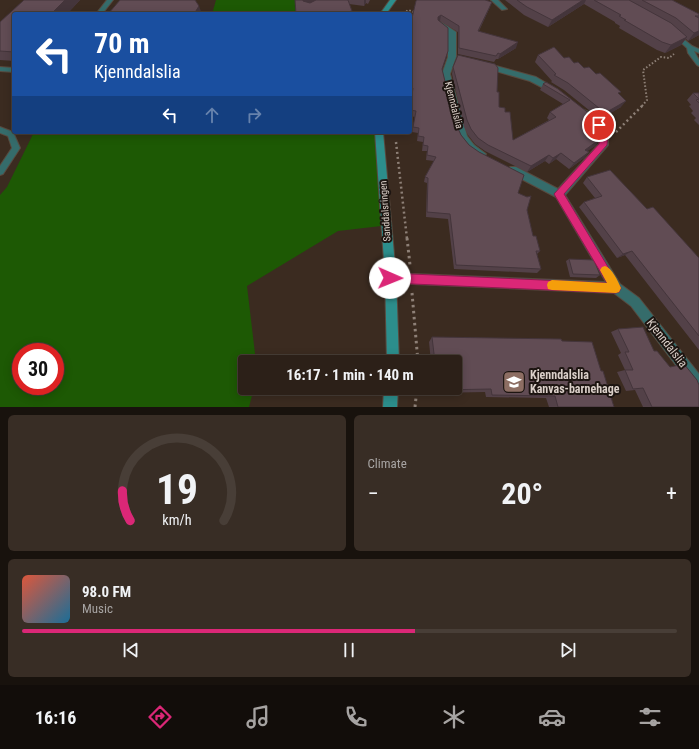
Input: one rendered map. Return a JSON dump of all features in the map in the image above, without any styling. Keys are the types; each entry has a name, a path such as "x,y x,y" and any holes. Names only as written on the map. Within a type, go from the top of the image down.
{"main road":[{"path":"384,12 393,0"},
{"name":"Sanddalsringen","path":"379,134 390,278 393,355"},
{"path":"390,407 391,395"}],"street":[{"path":"494,0 504,9"},
{"name":"Kjenndalslia","path":"441,24 452,32 455,58 446,74 459,127 463,137 471,147 488,158"},
{"path":"475,62 533,79 551,88 563,97"},
{"path":"502,165 559,194 603,145 604,135 599,125 575,106"},
{"name":"Kjenndalslia","path":"559,194 616,288 636,302 699,384"},
{"path":"390,278 616,288"}],"lane":[{"path":"101,12 110,0"},
{"path":"671,31 690,47 699,51"},
{"path":"690,47 691,53 699,64"},
{"path":"0,69 12,70"},
{"path":"0,130 11,134 16,148 0,172"}],"path":[{"path":"405,12 411,11 441,24"},
{"path":"603,145 647,100 643,70 661,57 669,58 674,54"},
{"path":"395,140 412,279 417,355"},
{"path":"415,407 416,395"}],"green space":[{"path":"216,0 302,0 306,12 213,12"},
{"path":"33,134 377,134 390,225 338,231 247,286 255,355 238,355 238,395 252,395 249,407 0,407 0,195 7,187"}],"building":[{"path":"24,0 65,0 53,12 12,12 12,52 0,51 0,22"},
{"path":"120,0 195,0 199,6 195,12 110,12"},
{"path":"295,0 303,0 310,3 316,0 348,0 352,11 347,12 296,12"},
{"path":"485,0 492,2 478,31 518,42 500,54 498,53 496,56 459,48 459,26 441,15 438,17 438,20 448,28 448,51 442,69 455,122 461,135 469,145 479,152 524,175 518,193 527,197 531,196 527,210 533,236 536,236 540,251 536,251 541,269 456,265 450,214 427,212 428,178 425,177 436,157 427,155 428,146 423,145 424,137 418,136 419,128 413,127 416,111 412,110 412,18 416,1"},
{"path":"517,0 583,0 552,20"},
{"path":"594,0 629,0 671,23 687,37 671,45 662,42 624,20 626,20 619,16 621,15"},
{"path":"642,0 672,0 699,14 699,16 695,16 699,18 699,31 694,33 676,18"},
{"path":"554,47 564,58 569,57 574,63 578,62 584,68 589,67 596,74 600,73 621,92 618,93 626,101 605,113 568,83 554,75 556,74 538,55"},
{"path":"458,55 495,64 498,68 497,92 499,92 499,107 505,108 505,112 510,112 513,140 556,117 550,112 570,100 543,84 546,82 558,89 595,118 582,126 600,139 585,150 589,152 574,163 561,153 553,158 549,155 531,166 488,145 478,138 471,129 467,120 453,67"},
{"path":"693,93 699,93 699,99"},
{"path":"610,170 647,209 653,207 699,258 699,336 632,251 623,254 584,202 602,196 587,177"},
{"path":"569,259 594,260 600,275 573,274"},
{"path":"643,327 654,351 657,351 670,367 684,364 697,380 699,385 699,407 652,407 643,388 633,389 625,370 633,370 625,352 629,352 618,329"},
{"path":"432,337 561,339 562,341 592,342 614,407 558,407 555,396 492,395 491,389 462,390 462,355 434,355"}],"slow traffic":[{"path":"552,285 616,288 605,270"}],"place":[{"name":"Kjenndalslia Kanvas-barnehage","path":"514,382"}],"route":[{"path":"390,278 616,288 559,194 603,145 604,135 599,125"}]}
